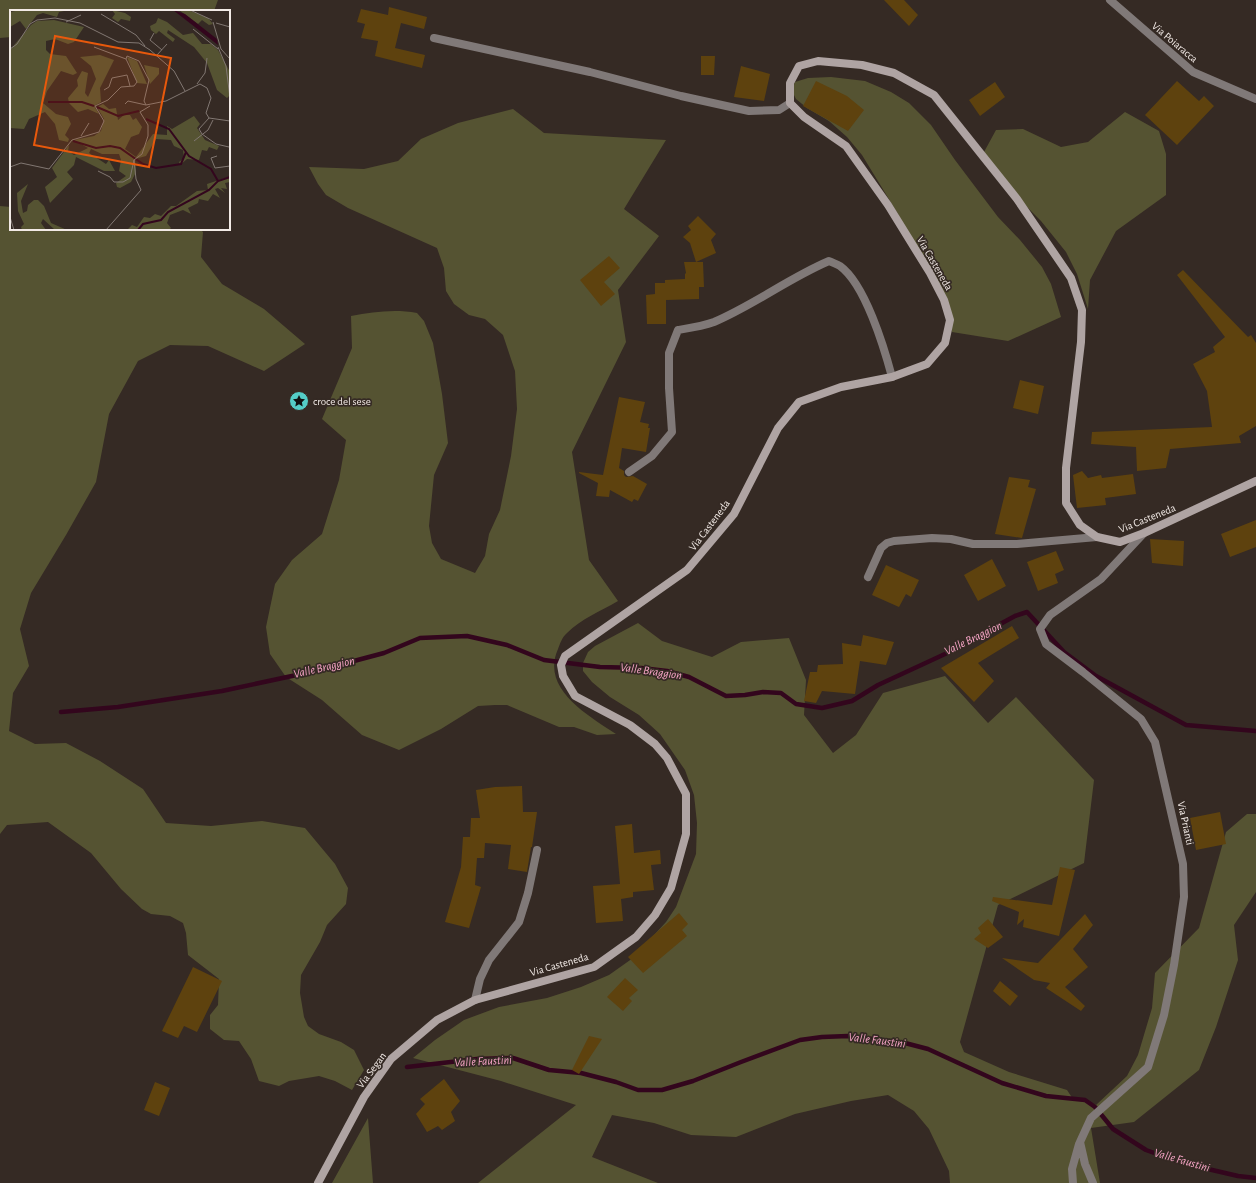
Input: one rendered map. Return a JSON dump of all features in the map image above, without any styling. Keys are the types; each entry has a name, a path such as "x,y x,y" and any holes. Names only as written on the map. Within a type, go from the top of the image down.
{"street":[{"name":"Via Poiaracca","path":"1110,0 1193,72 1256,99"},
{"path":"434,38 590,72 681,96 749,111 779,110 790,103"},
{"name":"Via Casteneda","path":"475,1000 594,967 636,937 655,915 672,888 686,834 686,794 667,758 655,744 630,725 575,696 563,676 561,665 565,656 687,570 734,514 778,428 799,402 840,387 892,377 927,364 945,343 950,320 944,300 930,273 892,212 846,146 804,118 790,103 790,83 798,66 818,61 862,65 894,73 934,95 1017,199 1071,278 1082,310 1081,342 1066,468 1066,503 1080,525 1097,536 1120,542 1144,533 1256,481"},
{"path":"629,472 652,456 672,432 669,388 669,352 678,330 713,322 749,304 807,271 829,261 839,265 853,278 868,307 884,348 892,377"},
{"name":"Via Prianti","path":"1080,1142 1091,1118 1148,1067 1164,1015 1174,965 1184,898 1183,864 1155,742 1141,720 1084,672 1046,644 1040,629 1050,615 1101,579 1144,533"},
{"path":"868,577 881,548 887,543 894,541 932,538 951,539 973,544 1017,544 1097,536"},
{"path":"475,1000 480,979 489,960 519,922 528,894 537,850"},
{"name":"Via Segan","path":"318,1183 364,1097 391,1059 437,1020 475,1000"},
{"path":"1073,1183 1072,1169 1080,1142"},
{"path":"1080,1142 1085,1164 1093,1183"}],"shaded area":[{"path":"0,0 218,0 214,10 10,10 10,37 0,38"},
{"path":"831,77 865,81 891,92 909,103 931,125 955,160 998,217 1020,240 1042,267 1051,284 1061,317 1008,341 952,332 950,310 898,214 862,155 847,137 829,121 807,108 796,99 793,93 795,82 808,78"},
{"path":"513,109 544,133 666,140 624,209 659,236 618,290 626,342 572,452 589,560 618,601 585,619 565,635 558,649 554,663 556,677 561,689 570,700 593,719 616,734 597,735 574,727 559,727 507,705 478,706 441,729 399,750 362,735 322,700 286,677 270,654 266,627 275,584 292,560 322,534 339,480 346,440 322,419 352,348 351,316 375,312 400,311 417,313 424,321 433,343 442,394 448,443 434,475 429,526 432,543 441,559 475,573 485,556 489,534 500,510 511,456 517,409 515,371 503,335 485,319 469,315 454,304 446,291 444,268 437,248 348,208 326,195 309,167 364,169 398,161 421,139 458,123"},
{"path":"1125,112 1159,131 1166,154 1166,195 1116,231 1090,280 1088,309 1077,274 1066,252 1041,221 1018,198 984,152 996,130 1023,129 1061,147 1088,142"},
{"path":"0,206 10,207 10,230 201,230 203,232 201,257 222,284 264,309 305,344 264,371 208,346 170,345 138,361 109,414 96,482 31,593 20,629 29,666 13,693 9,731 35,744 66,743 100,761 143,789 166,823 211,826 262,821 305,828 335,864 348,888 346,904 327,925 320,942 301,975 300,993 304,1017 308,1026 319,1034 341,1042 354,1050 364,1070 352,1090 335,1081 319,1076 289,1081 279,1086 259,1081 251,1059 239,1041 224,1040 210,1029 210,1015 218,1005 219,979 188,955 186,933 183,923 170,916 151,914 142,909 121,889 91,853 48,822 7,825 0,834"},
{"path":"638,623 662,641 712,657 741,642 789,638 806,680 804,715 833,753 856,735 883,693 945,676 988,723 1016,697 1094,780 1084,863 998,905 960,1042 964,1052 1009,1072 1067,1090 1073,1099 1085,1100 1096,1105 1127,1076 1138,1055 1152,1008 1155,973 1199,928 1226,832 1247,814 1256,814 1256,892 1234,925 1238,960 1216,1027 1199,1070 1134,1122 1091,1128 1100,1183 950,1183 949,1171 929,1129 914,1111 888,1095 851,1101 795,1114 736,1137 691,1135 654,1123 612,1115 592,1157 658,1183 478,1183 576,1105 501,1081 413,1058 435,1040 464,1020 499,1007 547,998 581,987 609,975 633,958 666,922 676,907 696,854 697,823 694,795 685,770 660,734 639,715 610,697 592,682 583,671 583,663 588,652 595,646"},
{"path":"368,1118 373,1183 332,1183"}],"building":[{"path":"884,0 904,0 918,15 909,26"},
{"path":"389,7 427,17 424,29 401,23 395,48 425,55 422,68 375,56 378,41 361,38 365,24 357,22 361,9 388,15"},
{"path":"701,56 715,56 714,75 701,75"},
{"path":"741,66 770,74 764,101 734,97"},
{"path":"816,81 847,96 864,110 848,131 803,106"},
{"path":"1177,81 1199,101 1204,96 1214,106 1177,145 1145,115"},
{"path":"995,82 1005,97 980,116 969,100"},
{"path":"698,216 716,234 711,240 716,253 696,262 690,243 683,237 691,230 688,226"},
{"path":"609,256 620,268 604,282 615,294 601,306 580,280"},
{"path":"684,262 703,262 704,287 699,287 699,299 666,300 666,324 647,324 646,295 655,294 655,283 665,283 665,280 685,279 686,273"},
{"path":"1183,270 1248,337 1251,335 1256,343 1256,426 1239,436 1241,443 1170,449 1166,468 1137,471 1136,447 1091,444 1092,432 1212,427 1207,391 1193,364 1215,352 1213,347 1225,337 1177,275"},
{"path":"1020,380 1044,386 1038,414 1013,408"},
{"path":"619,397 645,402 640,422 649,424 648,428 650,428 646,452 622,448 619,468 624,471 624,475 626,477 633,476 647,484 638,501 634,499 632,502 610,490 609,497 596,496 598,483 579,473 603,475"},
{"path":"1082,471 1088,478 1101,475 1102,478 1133,474 1136,494 1105,498 1106,505 1077,508 1073,475"},
{"path":"1009,477 1030,480 1028,487 1036,489 1022,538 995,534"},
{"path":"1256,520 1256,547 1230,557 1221,534"},
{"path":"1150,539 1184,541 1183,566 1152,563"},
{"path":"1056,551 1064,570 1055,574 1058,583 1038,591 1027,562"},
{"path":"992,559 1006,586 978,601 964,575"},
{"path":"886,565 919,580 911,597 906,594 899,607 872,595"},
{"path":"1012,626 1019,638 978,663 994,681 974,702 941,668"},
{"path":"863,635 894,642 886,665 860,661 855,694 822,691 816,703 804,701 810,672 817,672 818,665 843,664 842,643 861,646"},
{"path":"522,786 523,812 537,812 527,872 508,869 511,845 485,843 484,858 477,858 475,885 481,887 469,928 445,922 461,867 463,837 470,837 471,818 480,818 476,790 495,787"},
{"path":"1220,812 1226,844 1196,850 1190,818"},
{"path":"632,824 634,853 660,850 661,864 651,865 654,890 633,892 633,897 621,899 623,921 596,923 593,886 620,884 615,826"},
{"path":"1060,867 1075,870 1059,936 1023,927 1024,919 1017,925 1019,912 992,901 993,897 1052,905"},
{"path":"679,913 688,924 682,930 687,936 643,973 628,957"},
{"path":"1085,914 1093,925 1073,949 1088,967 1065,987 1085,1006 1081,1011 1046,988 1050,983 1034,980 1002,958 1038,963"},
{"path":"988,919 1003,937 988,948 974,939 981,933 978,928"},
{"path":"193,967 222,981 197,1032 184,1026 178,1038 162,1031"},
{"path":"625,978 638,990 629,998 632,1001 623,1011 607,997"},
{"path":"1000,981 1018,996 1010,1006 993,991"},
{"path":"589,1036 602,1039 579,1074 572,1070"},
{"path":"444,1079 460,1101 451,1112 455,1121 442,1130 438,1126 427,1132 416,1114 425,1104 420,1099"},
{"path":"155,1082 170,1088 159,1116 144,1110"}],"waterway":[{"name":"Valle Braggion","path":"61,712 118,707 222,691 320,670 384,653 420,638 467,636 507,645 544,660 600,667 641,668 667,671 689,677 726,696 763,692 781,693 796,704 822,708 852,701 878,685 945,654 1015,616 1027,612 1064,652 1096,676 1186,725 1256,731"},
{"name":"Valle Faustini","path":"407,1067 477,1059 513,1058 549,1070 581,1073 616,1082 638,1090 662,1090 693,1081 800,1040 848,1036 905,1043 928,1049 1002,1083 1046,1096 1085,1100 1095,1107 1113,1129 1146,1150 1182,1163 1238,1176 1256,1178"}],"place":[{"name":"croce del sese","path":"299,401"}]}
